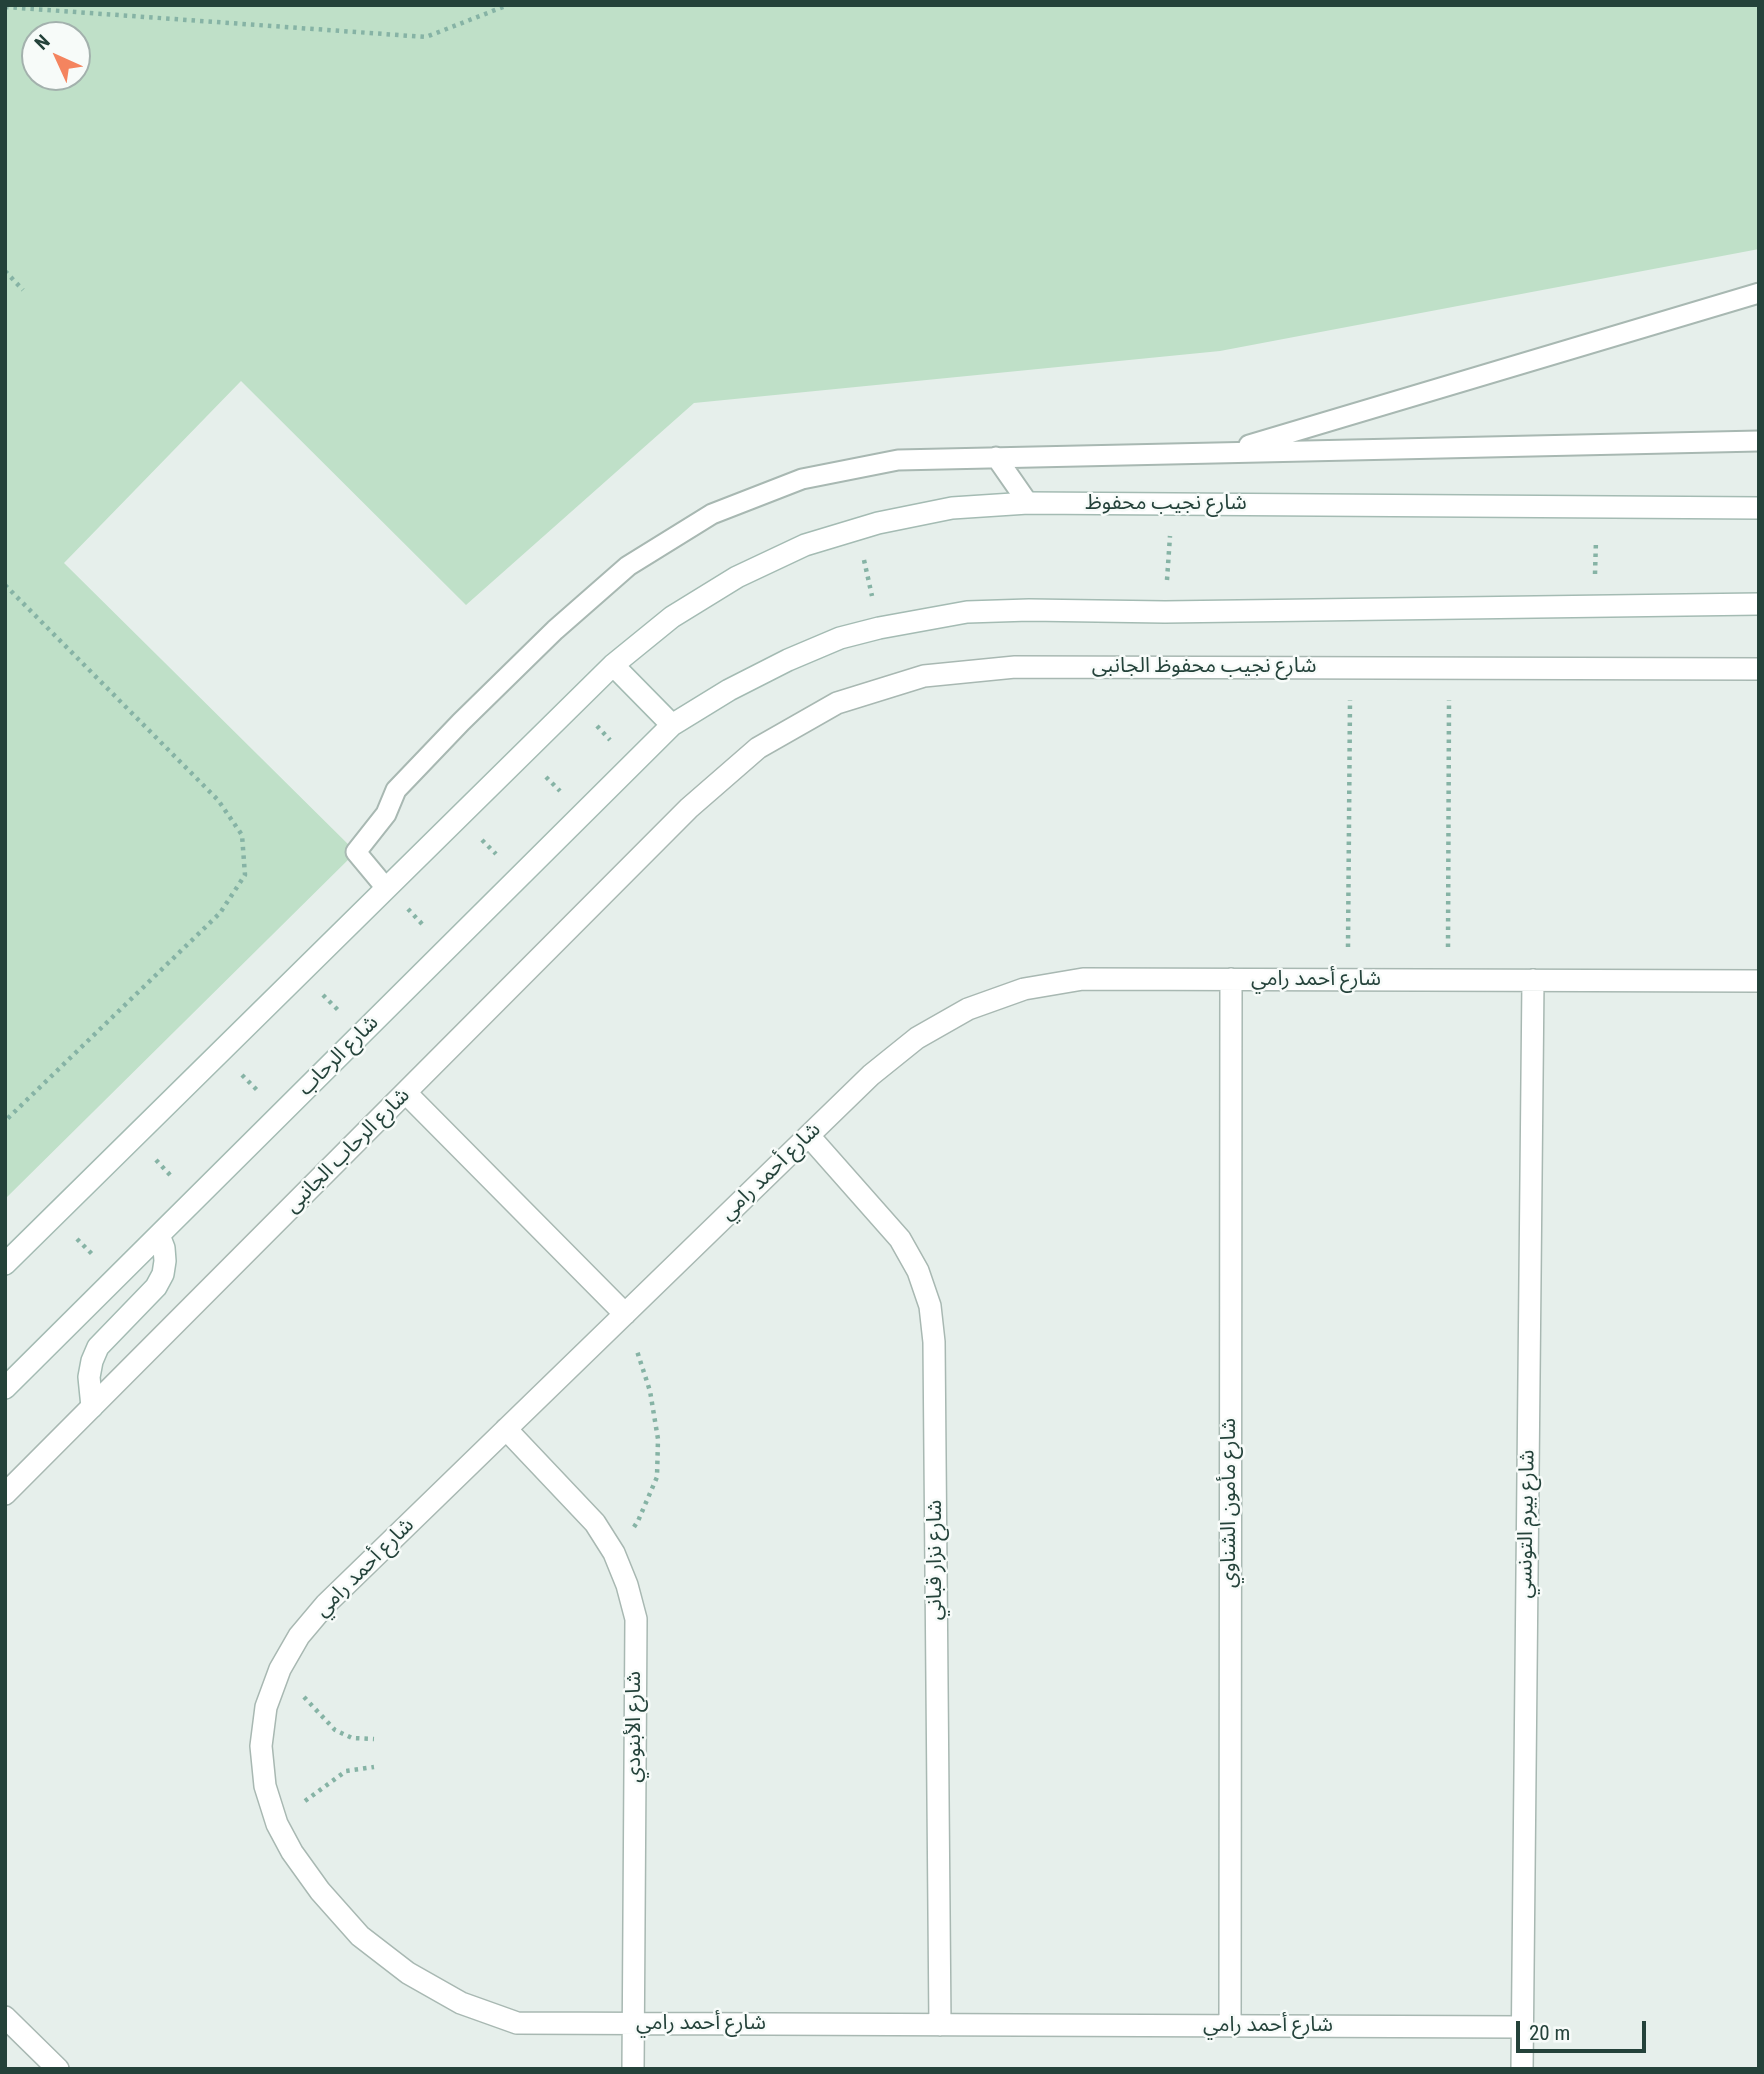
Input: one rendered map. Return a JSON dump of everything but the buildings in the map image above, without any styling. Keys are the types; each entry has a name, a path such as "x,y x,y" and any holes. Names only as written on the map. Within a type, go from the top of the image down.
{"street":[{"name":"شارع نجيب محفوظ","path":"614,664 672,617 737,577 806,545 878,523 952,508 1028,503 1759,509"},
{"path":"5,1264 614,664 672,725 788,660 840,638 967,612 1759,604"},
{"name":"شارع نجيب محفوظ الجانبى","path":"690,808 758,748 837,703 924,676 1015,667 1759,669"},
{"name":"شارع الرحاب","path":"5,1388 672,725"},
{"name":"شارع الرحاب الجانبى","path":"5,1494 690,808"},
{"name":"شارع أحمد رامي","path":"1522,2027 517,2023 461,2003 408,1973 360,1936 320,1891 292,1852 277,1824 265,1786 261,1746 266,1707 280,1669 299,1636 326,1604 871,1075 917,1038 968,1009 1024,989 1083,979 1759,981"},
{"name":"شارع مأمون الشناوي","path":"1230,2026 1231,979"},
{"name":"شارع بيرم التونسي","path":"1522,2069 1533,980"},
{"path":"406,1093 625,1314"},
{"name":"شارع نزار قباني","path":"809,1136 900,1239 918,1270 930,1306 934,1342 940,2025"},
{"path":"92,1407 89,1377 98,1347 156,1287 163,1275 164,1248 159,1235"},
{"name":"شارع الأبنودي","path":"506,1429 595,1523 614,1553 627,1585 636,1619 633,2069"},
{"path":"5,2017 58,2069"}],"lane":[{"path":"1225,452 1759,293"},
{"path":"386,888 356,852 386,814 396,790 461,722 555,630 628,566 712,514 802,479 898,460 1759,441"},
{"path":"996,457 1028,503"}],"path":[{"path":"5,7 426,37 508,5"},
{"path":"5,271 23,290"},
{"path":"1165,612 1172,504"},
{"path":"1593,606 1598,507"},
{"path":"857,529 879,628"},
{"path":"5,585 218,800 242,835 245,875 220,913 5,1121"},
{"path":"1348,979 1351,668"},
{"path":"1447,980 1450,668"},
{"path":"574,703 633,763"},
{"path":"523,753 582,814"},
{"path":"459,816 518,877"},
{"path":"386,888 447,948"},
{"path":"300,973 362,1034"},
{"path":"219,1053 281,1113"},
{"path":"134,1137 194,1200"},
{"path":"53,1216 117,1278"},
{"path":"614,1553 638,1521 657,1477 658,1438 650,1391 625,1314"},
{"path":"280,1669 335,1730 352,1738 374,1739"},
{"path":"277,1824 337,1776 356,1768 374,1766"}],"green space":[{"path":"5,5 1759,5 1759,249 1220,351 694,403 466,605 241,381 64,563 356,852 5,1199"}]}
